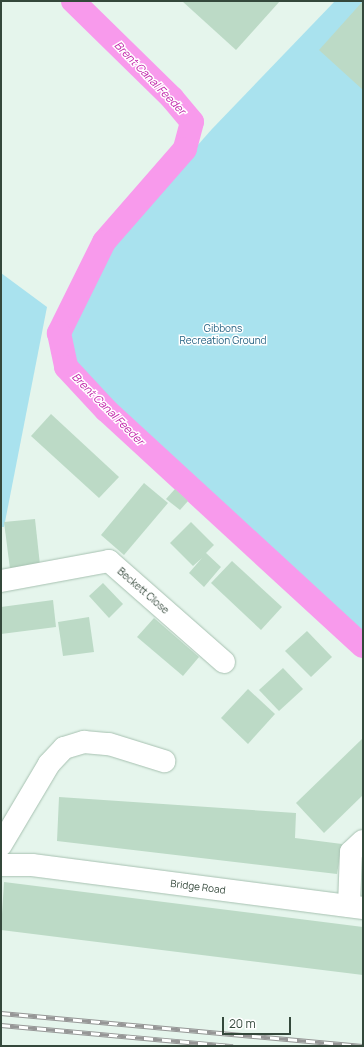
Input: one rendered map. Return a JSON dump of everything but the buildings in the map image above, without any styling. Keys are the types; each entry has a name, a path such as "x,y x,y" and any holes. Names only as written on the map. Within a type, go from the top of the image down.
{"street":[{"name":"Beckett Close","path":"1,581 109,560 224,662"},
{"path":"1,845 49,764 64,748 84,742 109,744 164,761"},
{"path":"356,907 351,852 363,841"},
{"name":"Bridge Road","path":"1,865 32,865 356,907"}],"green space":[{"name":"Gibbons Recreation Ground","path":"335,1 363,1 363,655 57,371 69,326 110,244 212,129"},
{"path":"1,273 47,307 4,527 1,527"}],"waterway":[{"name":"Brent Canal Feeder","path":"73,1 172,98 192,122 185,149 104,242 59,333 66,367 106,410 363,646"}],"railway":[{"path":"1,1013 362,1046"},
{"path":"1,1025 233,1046"}]}
